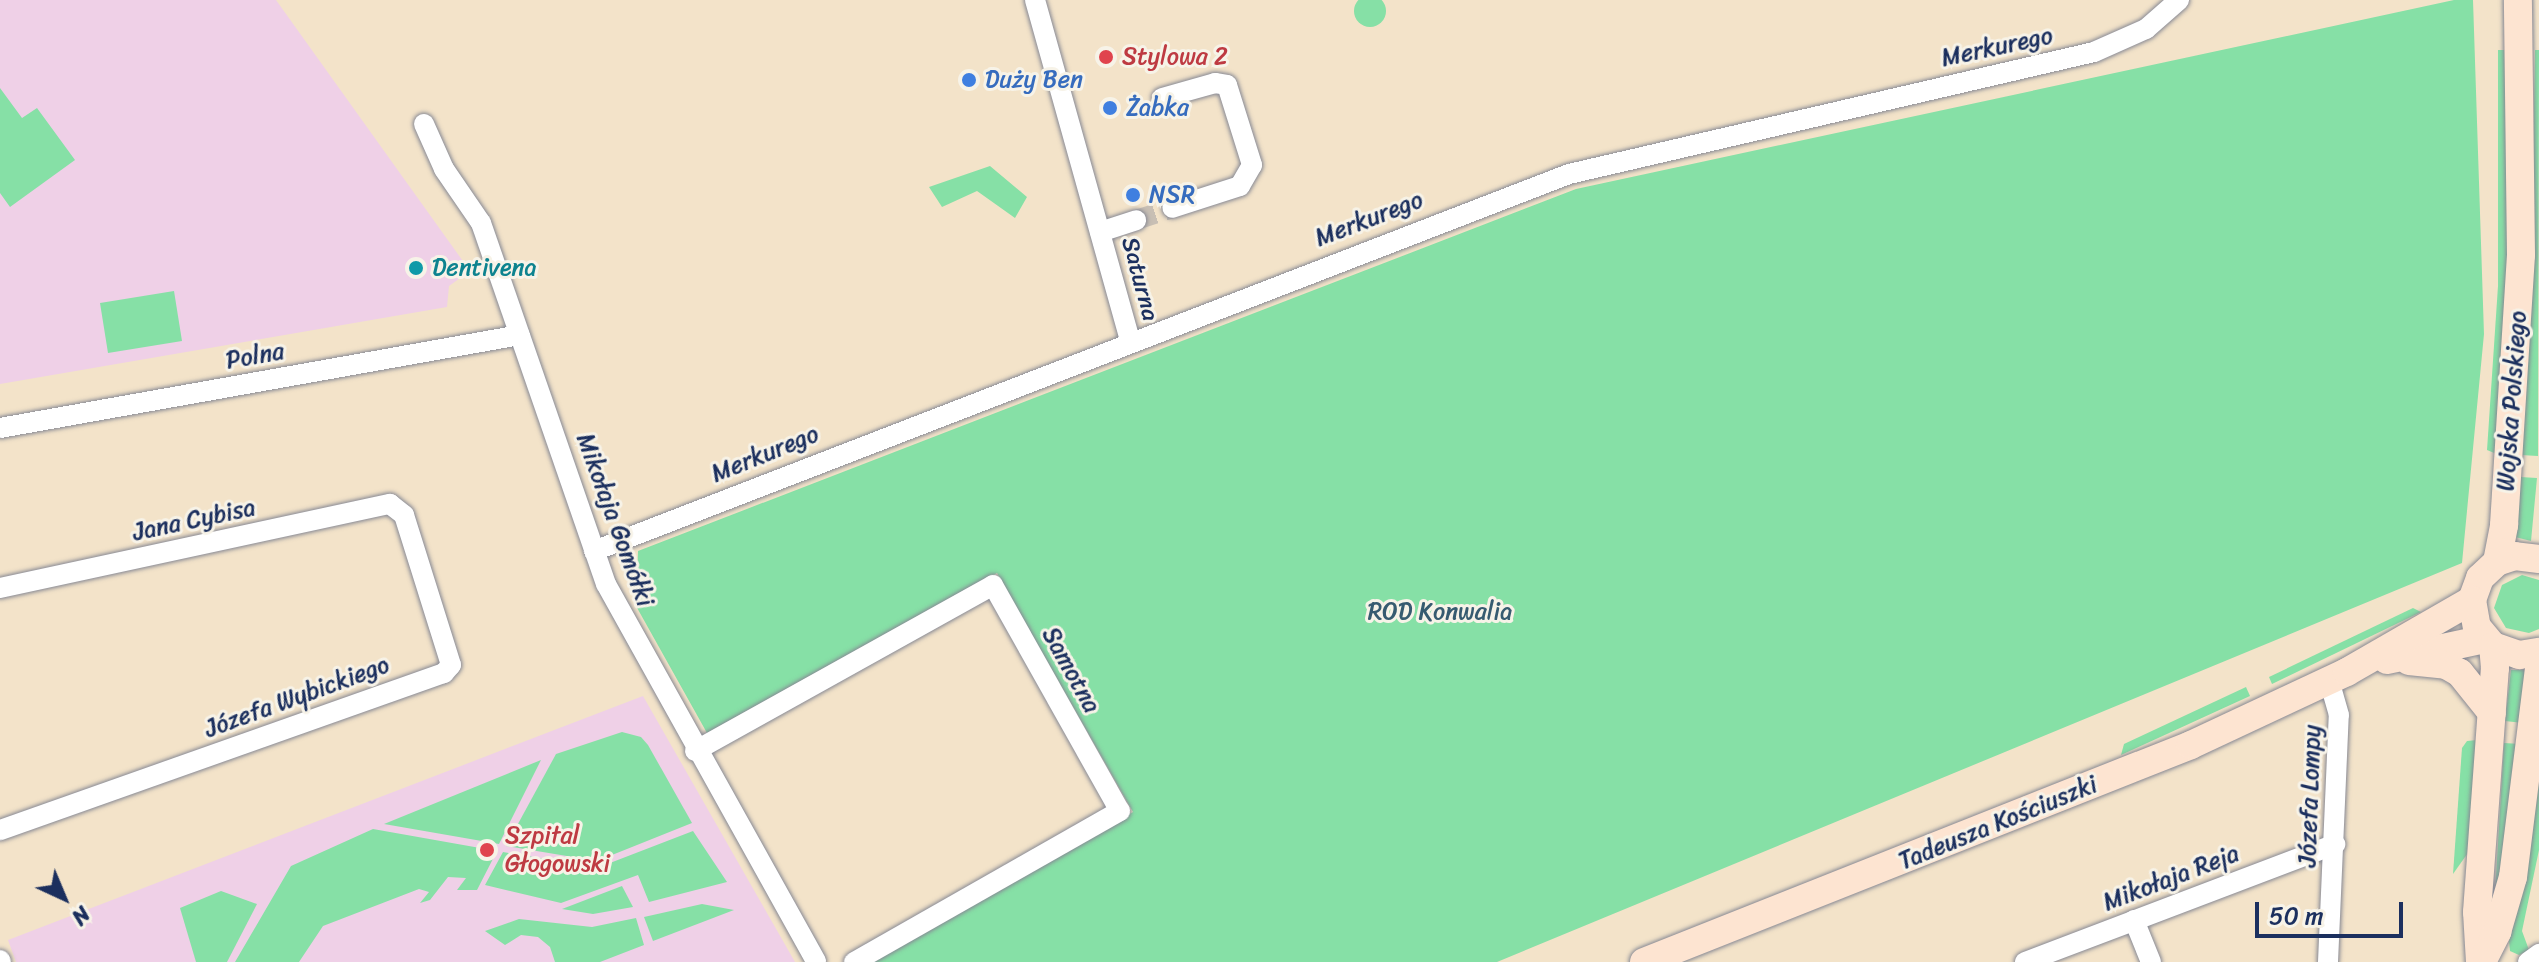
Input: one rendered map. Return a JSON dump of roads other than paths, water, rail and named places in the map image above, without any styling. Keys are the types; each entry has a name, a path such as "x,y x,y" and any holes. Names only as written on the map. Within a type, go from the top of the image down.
{"street":[{"name":"Saturna","path":"1035,0 1130,340"},
{"name":"Merkurego","path":"594,551 1130,340 1569,174 2094,52 2146,29 2179,0"},
{"name":"Wojska Polskiego","path":"2497,562 2504,525 2521,255 2518,0"},
{"path":"1162,98 1215,83 1227,85 1252,165 1240,186 1172,208"},
{"name":"Mikołaja Gomółki","path":"424,124 444,169 481,223 594,551 627,628 816,962"},
{"path":"1100,232 1136,220"},
{"name":"Polna","path":"0,428 520,335"},
{"name":"Jana Cybisa","path":"0,588 390,504 399,508"},
{"name":"Józefa Wybickiego","path":"0,830 444,673 451,655 399,508"},
{"path":"2481,962 2477,912 2492,713 2489,642 2472,600 2480,578 2497,562 2515,556 2539,559"},
{"name":"Samotna","path":"695,751 993,585 1120,811 854,962"},
{"name":"Tadeusza Kościuszki","path":"1644,962 2076,793 2338,676 2472,600"},
{"path":"2489,642 2519,655 2539,652"},
{"name":"Tadeusza Kościuszki","path":"2338,676 2384,661 2489,642"},
{"path":"2384,661 2446,665 2468,679 2492,713"},
{"path":"2481,962 2497,932 2513,877 2539,668"},
{"name":"Józefa Lompy","path":"2328,962 2335,844 2338,676"},
{"name":"Mikołaja Reja","path":"2025,962 2335,844"},
{"path":"2134,920 2151,962"},
{"path":"2528,962 2539,954"}],"tunnel":[{"path":"1136,220 1172,208"}],"place":[{"name":"Stylowa 2","path":"1106,57"},
{"name":"Duży Ben","path":"969,80"},
{"name":"Żabka","path":"1110,108"},
{"name":"NSR","path":"1133,195"},
{"name":"Dentivena","path":"416,268"},
{"name":"Szpital Głogowski","path":"487,850"}],"park label":[{"name":"ROD Konwalia","path":"1440,612"}]}
